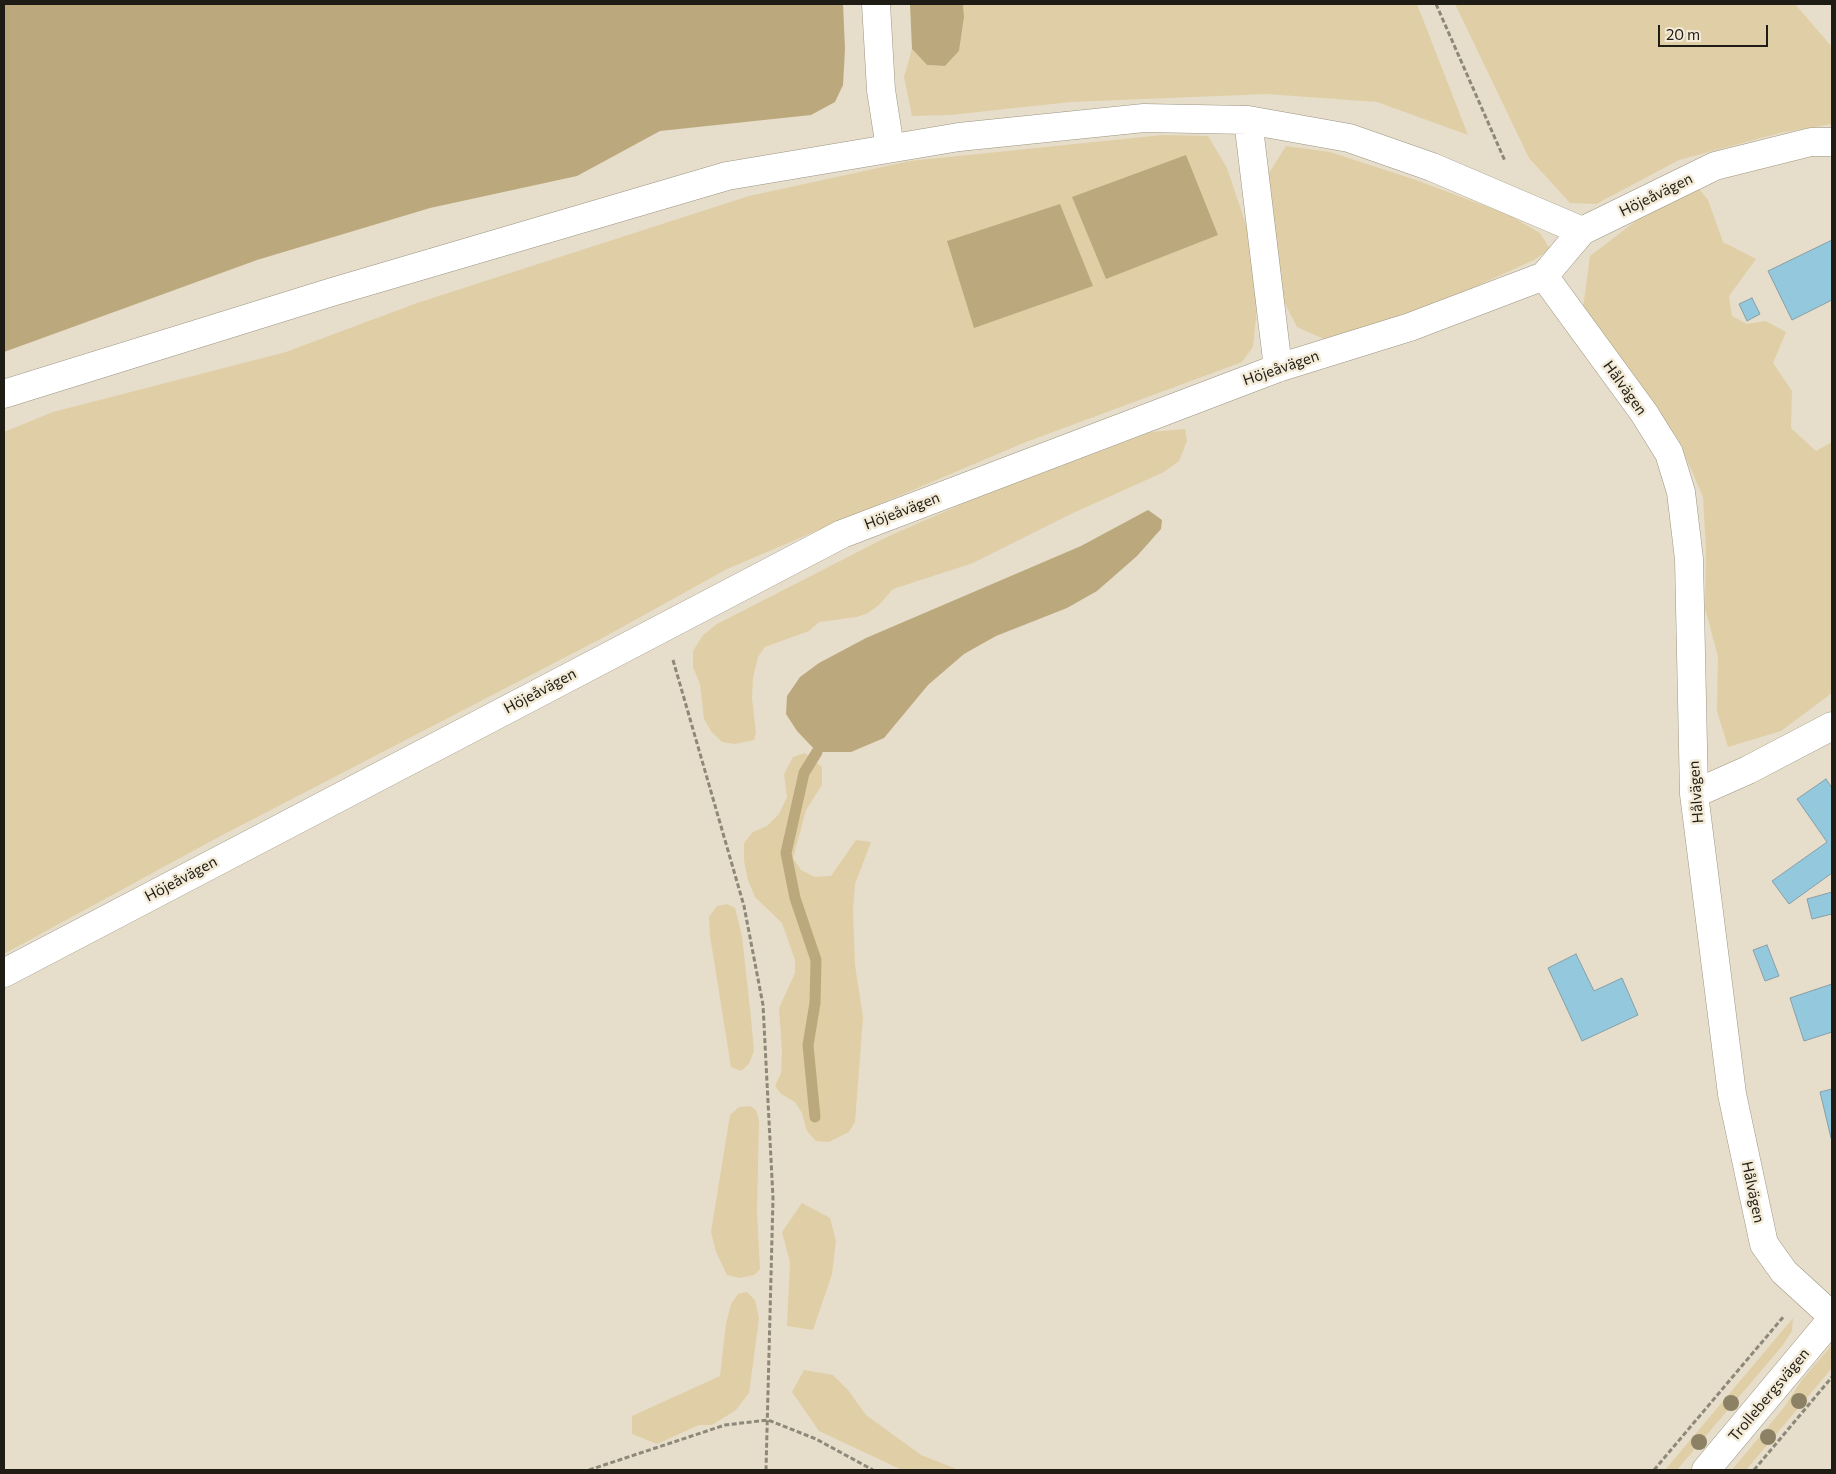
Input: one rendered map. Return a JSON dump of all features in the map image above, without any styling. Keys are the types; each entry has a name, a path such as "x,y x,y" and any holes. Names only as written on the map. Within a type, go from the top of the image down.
{"street":[{"path":"876,4 881,90 890,148"},
{"path":"4,394 332,292 726,176 959,137 1144,118 1248,120 1349,138 1432,167 1582,231"},
{"path":"1248,120 1278,368"},
{"name":"Höjeåvägen","path":"4,973 663,626 842,534 1278,368 1410,327 1544,276 1582,231 1715,166 1811,142 1832,142"},
{"name":"Hålvägen","path":"1544,276 1644,413 1669,453 1681,492 1688,559 1694,794 1732,1094 1764,1244 1784,1272 1832,1317"},
{"path":"1694,794 1748,770 1832,726"},
{"name":"Trollebergsvägen","path":"1706,1470 1832,1317"}],"path":[{"path":"1436,4 1526,207"},
{"path":"663,626 744,906 763,1005 773,1198 766,1470"},
{"path":"1654,1470 1782,1318 1810,1296"},
{"path":"1754,1470 1832,1377"},
{"path":"589,1470 726,1426 768,1420 816,1439 873,1470"}],"shaded area":[{"path":"4,4 843,4 845,49 843,85 835,102 811,115 660,131 577,176 430,208 257,260 4,352"},
{"path":"910,4 963,4 964,17 959,51 945,66 927,65 912,49"},
{"path":"963,4 1417,4 1468,135 1377,102 1266,94 1071,102 950,115 912,116 904,77 912,49 927,65 945,66 959,51 964,17"},
{"path":"1455,4 1795,4 1832,47 1832,124 1780,133 1679,160 1596,204 1570,203 1529,158"},
{"path":"1162,135 1208,136 1227,168 1252,243 1257,307 1253,347 1242,362 1026,442 727,569 608,635 213,840 4,954 4,432 53,412 286,352 417,303 749,196 910,161"},
{"path":"1286,146 1330,152 1416,180 1509,215 1540,233 1550,249 1534,260 1435,305 1367,331 1324,339 1297,327 1284,302 1267,176"},
{"path":"1186,155 1218,235 1106,279 1072,197"},
{"path":"1696,185 1708,200 1723,242 1756,259 1729,296 1732,316 1747,324 1766,321 1786,332 1773,363 1792,391 1791,428 1816,451 1832,442 1832,693 1781,731 1728,747 1717,711 1718,657 1705,608 1706,550 1703,497 1678,439 1583,308 1590,256 1645,214"},
{"path":"1060,204 1093,286 974,328 947,241"},
{"path":"1185,429 1187,441 1179,461 1164,472 1071,514 973,563 893,589 879,605 868,613 857,617 819,622 809,631 765,647 758,657 753,678 752,698 756,733 754,740 735,744 722,742 711,731 704,719 700,684 693,667 693,651 703,635 717,624 887,537 971,500 1151,432"},
{"path":"1148,510 1162,520 1161,529 1137,556 1097,591 1067,608 996,636 964,654 928,685 884,738 851,752 817,752 797,731 786,714 787,696 800,677 819,663 866,638 1081,546"},
{"path":"805,753 822,767 822,785 806,810 793,858 801,870 815,877 831,876 856,840 871,842 855,884 853,910 855,965 863,1017 855,1122 849,1132 829,1142 816,1141 807,1131 802,1113 795,1102 781,1094 775,1086 781,1073 782,1052 779,1008 795,973 795,960 782,923 755,897 748,880 744,861 744,843 753,832 767,826 779,814 787,797 784,774 793,757"},
{"path":"727,904 735,908 742,936 754,1051 749,1064 741,1071 731,1067 710,936 709,917 717,906"},
{"path":"750,1106 756,1110 759,1121 757,1211 760,1269 754,1275 740,1278 727,1275 716,1252 711,1232 730,1115 739,1107"},
{"path":"802,1203 830,1218 836,1241 832,1274 813,1330 787,1326 790,1262 782,1232"},
{"path":"747,1292 755,1300 759,1319 749,1393 736,1410 712,1425 699,1425 657,1444 632,1434 632,1416 720,1376 726,1324 731,1304 738,1294"},
{"path":"1793,1318 1792,1331 1783,1345 1677,1470 1665,1470"},
{"path":"1832,1345 1832,1368 1746,1470 1732,1470 1785,1406 1801,1381"},
{"path":"804,1370 833,1375 848,1390 866,1415 921,1455 959,1470 902,1470 819,1431 792,1392"}],"building":[{"path":"1832,240 1832,300 1792,320 1768,271"},
{"path":"1752,298 1760,314 1747,321 1739,304"},
{"path":"1826,779 1832,788 1832,873 1789,904 1772,881 1827,842 1797,799"},
{"path":"1832,892 1832,914 1812,919 1807,899"},
{"path":"1767,945 1779,976 1765,981 1753,950"},
{"path":"1576,954 1594,991 1622,978 1638,1015 1582,1041 1548,968"},
{"path":"1832,984 1832,1032 1804,1041 1790,998"},
{"path":"1832,1089 1832,1137 1831,1138 1820,1092"}],"waterway":[{"path":"815,1117 808,1045 815,1003 816,960 795,898 786,853 804,773 817,752"}]}
